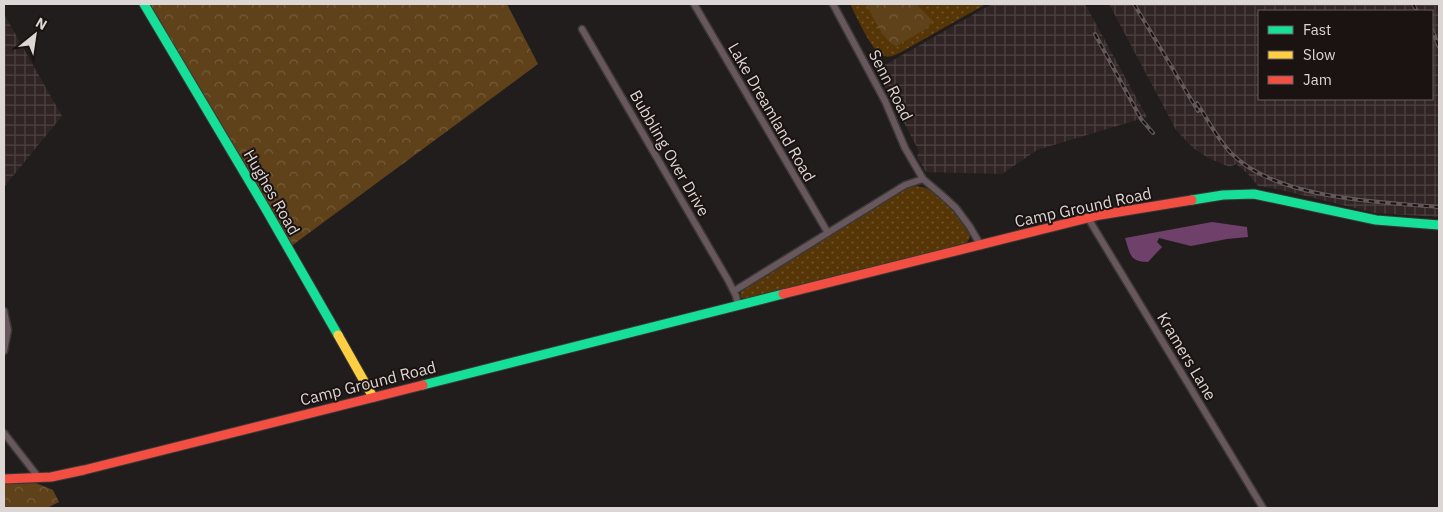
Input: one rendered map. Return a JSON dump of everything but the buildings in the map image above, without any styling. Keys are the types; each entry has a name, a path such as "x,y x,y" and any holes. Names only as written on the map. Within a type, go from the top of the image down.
{"street":[{"name":"Hughes Road","path":"144,4 264,206 373,397"},
{"name":"Lake Dreamland Road","path":"694,4 828,233"},
{"name":"Senn Road","path":"833,4 885,101 905,148 923,180"},
{"name":"Bubbling Over Drive","path":"582,29 734,291"},
{"path":"738,306 734,291 905,185 923,180 956,208 981,246"},
{"name":"Camp Ground Road","path":"4,479 39,478 84,470 1088,218 1223,195 1254,194 1376,220 1439,226"},
{"name":"Kramers Lane","path":"1088,218 1263,508"},
{"path":"4,311 8,330 4,351"},
{"path":"4,433 39,478"}],"shaded area":[{"path":"850,4 986,4 903,51 894,55 884,56 874,48"},
{"path":"992,4 1085,4 1147,117 1037,150 1002,174 926,172 917,157 919,151 876,70"},
{"path":"1109,4 1439,4 1439,217 1375,213 1258,186 1236,164 1230,167 1210,159 1193,148 1176,130"},
{"path":"4,14 62,116 4,187"},
{"path":"914,186 931,191 954,211 965,224 970,235 965,245 745,299 740,297 744,288 906,188"},
{"path":"1212,222 1247,227 1248,237 1191,246 1159,238 1157,242 1162,247 1148,262 1142,262 1131,256 1125,238"}],"green space":[{"path":"147,4 507,4 538,64 290,247"},
{"path":"866,4 916,4 933,21 926,29 896,46 883,34"},
{"path":"36,483 53,490 59,502 47,508 4,508 4,484"}],"railway":[{"path":"1134,4 1198,111"},
{"path":"1413,4 1416,10"},
{"path":"1433,32 1439,47"},
{"path":"1095,34 1141,119 1153,133"},
{"path":"1197,103 1217,136 1232,154 1251,169 1275,181 1301,189 1359,200 1439,207"}],"traffic: fast":[{"path":"144,4 338,335"},
{"path":"1192,200 1223,195 1254,194 1376,220 1439,225"},
{"path":"423,385 783,294"}],"traffic: slow":[{"path":"338,335 373,397"}],"traffic: jam":[{"path":"783,294 1100,215 1192,200"},
{"path":"4,479 51,477 84,470 423,385"}]}
